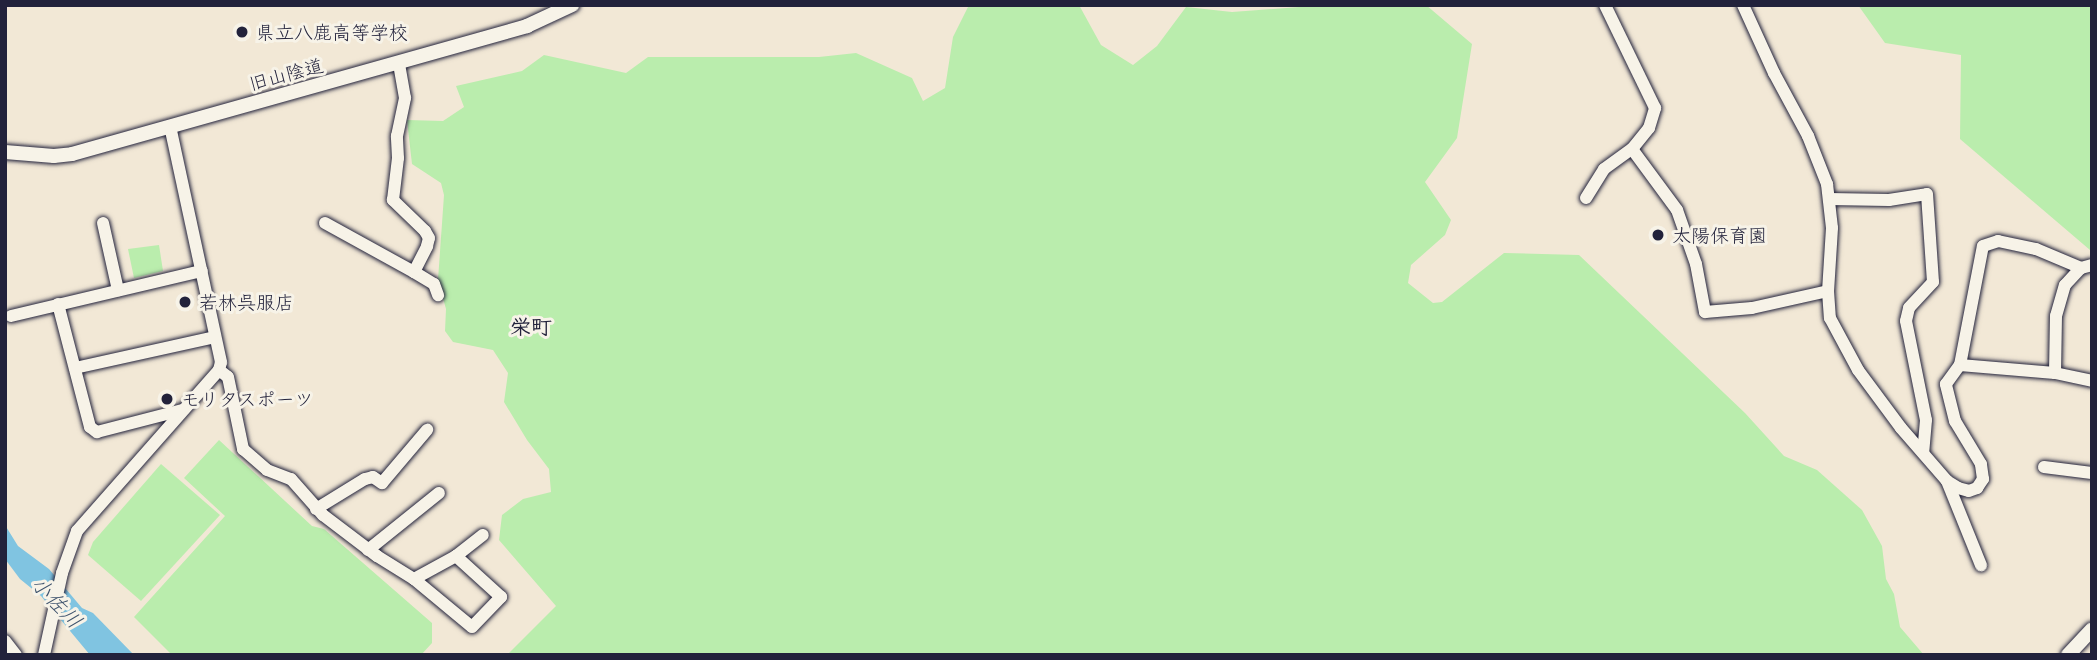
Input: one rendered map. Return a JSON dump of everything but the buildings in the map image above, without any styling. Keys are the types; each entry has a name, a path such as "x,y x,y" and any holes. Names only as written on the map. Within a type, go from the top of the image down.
{"street":[{"name":"旧山陰道","path":"5,152 64,156 527,26 572,5"},
{"path":"1586,198 1604,169 1632,149 1649,128 1655,108 1605,5"},
{"path":"1743,5 1774,74 1808,136 1827,184 1832,228 1828,290 1830,318 1858,370 1947,481 1981,565"},
{"path":"399,64 405,98 397,135 398,158 393,200 429,238 414,272"},
{"path":"44,655 62,573 77,531 219,370 221,362 170,127"},
{"path":"1632,149 1677,210 1696,264 1705,312 1752,308 1828,290"},
{"path":"1829,199 1889,200 1927,194 1933,282 1909,308 1906,321 1926,420 1923,453"},
{"path":"103,223 118,289"},
{"path":"324,223 414,272 433,284 438,295"},
{"path":"1947,481 1969,491 1977,488 1983,479 1981,464 1950,407 1946,384 1960,365 1983,246 1998,240 2036,249 2086,266 2065,285 2056,316 2055,373"},
{"path":"11,316 202,271"},
{"path":"58,304 90,427 97,432 182,410"},
{"path":"75,368 215,337"},
{"path":"1960,365 2055,373 2092,381"},
{"path":"219,370 228,377 243,449 267,470 291,479 316,509 368,550 414,579 472,628 501,597 456,556"},
{"path":"316,509 365,479 373,477 382,483 427,430"},
{"path":"2043,467 2092,473"},
{"path":"368,550 439,492"},
{"path":"414,579 456,556 483,535"},
{"path":"2067,655 2092,629"},
{"path":"5,641 16,655"}],"green space":[{"path":"969,5 1079,5 1101,45 1133,65 1157,46 1186,7 1232,12 1325,5 1426,5 1472,44 1457,138 1425,182 1451,220 1445,235 1411,265 1408,283 1433,303 1442,302 1504,253 1579,255 1745,413 1784,456 1817,470 1862,510 1882,546 1886,579 1894,594 1900,627 1924,655 507,655 556,606 499,540 502,515 523,499 551,492 549,469 504,402 508,373 493,350 453,342 445,331 446,309 438,280 444,195 441,183 412,164 407,120 443,121 464,107 456,86 522,71 544,55 626,73 648,57 819,57 856,53 912,78 923,101 945,88 953,37"},
{"path":"1858,5 2092,5 2090,250 1960,139 1961,55 1885,43"},
{"path":"159,245 163,271 134,278 128,249"},
{"path":"219,440 312,526 324,529 432,623 432,643 421,655 172,655 134,617 225,516 184,478"},
{"path":"161,464 220,515 141,601 88,555 93,542"}],"water":[{"name":"小佐川","path":"5,525 18,546 49,569 82,608 93,613 134,655 90,655 41,596 20,579 5,559"}],"place":[{"name":"県立八鹿高等学校","path":"242,32"},
{"name":"太陽保育園","path":"1658,235"},
{"name":"若林呉服店","path":"185,302"},
{"name":"モリタスポーツ","path":"167,399"}],"district":[{"name":"栄町","path":"531,325"}]}
